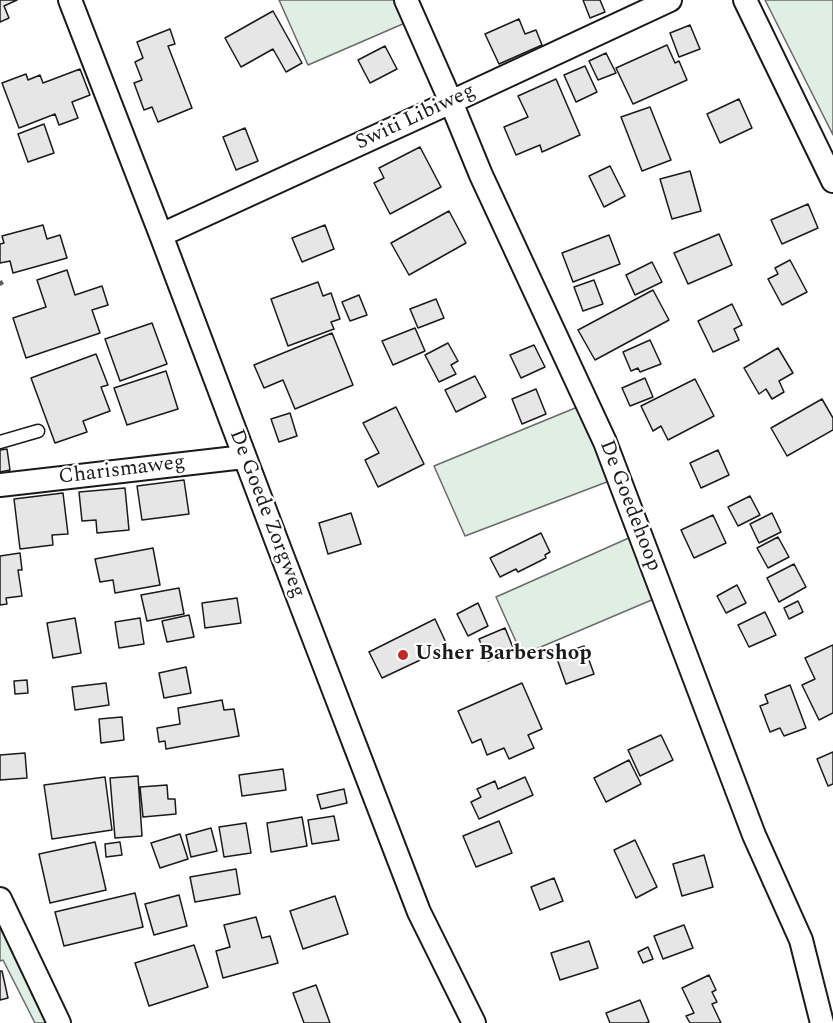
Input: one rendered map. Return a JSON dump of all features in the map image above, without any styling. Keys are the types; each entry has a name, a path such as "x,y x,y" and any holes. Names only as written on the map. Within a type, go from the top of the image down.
{"street":[{"name":"De Goede Zorgweg","path":"70,0 419,912 474,1023"},
{"name":"De Goedehoop","path":"406,0 481,175 605,442 754,836 801,940 822,1023"},
{"name":"Switi Libiweg","path":"161,235 670,0"},
{"path":"745,0 833,180"},
{"name":"Charismaweg","path":"0,485 244,456"},
{"path":"0,899 59,1023"}],"lane":[{"path":"0,442 38,431"}],"green space":[{"path":"279,0 395,0 405,23 308,65"},
{"path":"765,0 833,0 833,135"},
{"path":"580,406 612,480 465,536 434,466"},
{"path":"631,537 654,599 522,655 496,597"},
{"path":"0,915 52,1023 35,1023 3,960 0,961"}],"building":[{"path":"0,0 17,0 4,6 9,18 0,22"},
{"path":"583,0 600,0 605,12 590,18"},
{"path":"273,11 302,63 286,72 273,49 241,67 225,38"},
{"path":"519,19 525,34 536,30 542,45 499,64 485,34"},
{"path":"690,25 700,49 679,57 670,33"},
{"path":"170,29 175,44 168,46 192,108 158,122 152,107 144,110 134,83 142,80 135,62 143,58 137,42"},
{"path":"667,45 675,63 679,61 687,80 633,104 616,68"},
{"path":"385,46 397,69 370,83 358,60"},
{"path":"606,53 616,73 598,80 589,61"},
{"path":"585,66 597,92 576,102 564,75"},
{"path":"80,69 90,95 72,102 78,118 59,125 55,114 19,128 2,83 26,74 28,80 40,75 43,83"},
{"path":"556,79 580,135 542,152 540,145 516,155 504,127 528,117 518,96"},
{"path":"739,99 752,128 720,143 707,114"},
{"path":"650,107 671,160 642,171 621,117"},
{"path":"44,124 54,153 28,162 18,134"},
{"path":"245,128 258,161 236,170 223,137"},
{"path":"420,147 441,187 390,214 374,183 384,178 379,168"},
{"path":"610,166 625,196 604,207 589,176"},
{"path":"690,171 701,211 672,219 660,179"},
{"path":"808,204 818,228 782,244 771,220"},
{"path":"449,211 466,243 409,275 391,243"},
{"path":"43,225 47,239 60,235 67,258 13,273 10,261 0,263 0,244 4,243 2,236"},
{"path":"325,225 334,249 302,262 292,238"},
{"path":"719,234 732,265 688,284 674,253"},
{"path":"609,235 620,264 573,282 562,253"},
{"path":"790,260 807,292 782,305 768,279 778,274 775,268"},
{"path":"652,262 662,282 635,295 626,275"},
{"path":"67,270 75,295 102,286 108,305 92,310 100,333 26,358 13,318 46,307 37,280"},
{"path":"594,280 603,304 583,311 574,287"},
{"path":"318,282 323,296 331,293 340,319 331,322 334,329 288,346 271,299"},
{"path":"653,290 669,320 595,360 578,330"},
{"path":"359,295 367,315 350,321 342,302"},
{"path":"436,299 444,318 418,328 410,309"},
{"path":"732,304 742,325 734,329 739,340 713,352 698,321"},
{"path":"152,323 167,364 120,381 105,339"},
{"path":"415,328 425,351 393,365 382,341"},
{"path":"332,333 353,385 295,409 283,380 264,388 254,365"},
{"path":"650,340 661,364 640,372 638,368 631,371 623,352"},
{"path":"448,343 458,361 451,365 456,374 439,382 425,355"},
{"path":"534,345 545,367 521,378 510,355"},
{"path":"778,348 793,373 779,381 784,392 772,399 766,389 759,394 744,368"},
{"path":"96,354 108,385 101,387 110,411 83,421 87,432 55,443 31,378"},
{"path":"166,371 178,409 127,425 114,388"},
{"path":"475,376 486,397 456,412 445,390"},
{"path":"645,378 653,397 630,406 622,388"},
{"path":"695,379 714,416 668,440 661,426 653,431 641,406"},
{"path":"536,389 546,414 522,424 512,399"},
{"path":"822,399 833,418 833,430 787,456 771,428"},
{"path":"396,407 424,464 378,487 365,460 379,453 363,423"},
{"path":"290,413 297,436 279,442 271,419"},
{"path":"7,449 10,470 0,472 0,450"},
{"path":"718,450 729,475 701,488 690,463"},
{"path":"184,480 189,514 142,520 137,486"},
{"path":"125,488 129,530 97,533 96,520 82,521 79,492"},
{"path":"63,493 68,534 52,535 53,545 20,549 14,499"},
{"path":"750,496 760,515 738,526 728,507"},
{"path":"351,513 361,544 328,554 319,523"},
{"path":"772,513 781,532 759,543 750,524"},
{"path":"713,515 726,543 694,558 681,530"},
{"path":"541,533 550,552 545,555 546,558 518,572 516,569 500,577 490,558"},
{"path":"778,537 789,557 768,568 757,548"},
{"path":"153,548 160,585 115,593 113,580 100,582 95,559"},
{"path":"20,553 22,570 18,570 22,596 6,598 7,604 0,605 0,556"},
{"path":"794,564 806,587 779,602 767,578"},
{"path":"737,585 746,603 726,613 717,596"},
{"path":"179,588 184,614 147,621 141,595"},
{"path":"237,598 241,623 205,628 202,603"},
{"path":"798,601 803,612 789,619 784,608"},
{"path":"478,603 488,626 468,636 457,614"},
{"path":"765,612 776,635 749,647 738,625"},
{"path":"189,615 194,637 167,642 162,621"},
{"path":"75,618 81,653 53,658 47,623"},
{"path":"140,618 144,644 119,648 115,622"},
{"path":"435,619 448,647 382,678 369,652"},
{"path":"505,628 514,650 488,661 479,639"},
{"path":"833,645 833,713 819,720 802,685 815,679 805,658"},
{"path":"584,646 594,674 566,684 556,656"},
{"path":"186,667 191,693 164,698 159,673"},
{"path":"27,680 28,693 15,694 14,681"},
{"path":"106,683 109,705 75,710 72,687"},
{"path":"522,683 542,729 528,735 534,748 509,759 504,748 487,755 481,739 472,743 458,711"},
{"path":"790,685 806,728 784,736 780,728 770,732 760,706 768,703 765,695"},
{"path":"222,700 224,710 234,709 239,736 166,749 165,741 159,742 157,728 180,724 178,708"},
{"path":"122,717 124,740 101,743 99,719"},
{"path":"661,735 673,760 640,776 628,750"},
{"path":"833,752 833,784 828,786 817,759"},
{"path":"25,753 27,778 0,780 0,755"},
{"path":"629,760 641,784 606,802 594,778"},
{"path":"283,769 286,790 242,796 239,775"},
{"path":"138,776 142,836 115,838 110,778"},
{"path":"105,777 112,830 52,839 44,785"},
{"path":"525,777 533,795 479,819 471,802 481,797 477,789 495,781 498,789"},
{"path":"167,785 168,799 175,799 176,814 143,817 140,787"},
{"path":"344,789 347,803 321,809 317,795"},
{"path":"334,816 339,840 312,844 308,820"},
{"path":"302,817 307,846 271,852 267,823"},
{"path":"499,821 512,853 476,867 463,836"},
{"path":"246,823 251,853 224,857 219,827"},
{"path":"211,828 217,851 191,857 186,835"},
{"path":"180,834 188,859 160,868 151,843"},
{"path":"635,840 657,887 636,898 614,850"},
{"path":"95,842 106,890 50,903 39,854"},
{"path":"120,842 122,855 106,857 105,844"},
{"path":"704,855 713,887 682,896 673,864"},
{"path":"236,869 240,894 195,902 190,877"},
{"path":"554,878 563,901 540,910 531,887"},
{"path":"135,893 143,927 64,946 55,912"},
{"path":"179,895 187,926 154,935 145,904"},
{"path":"335,896 348,934 303,949 290,911"},
{"path":"256,917 262,938 270,936 278,963 223,978 216,951 230,947 224,925"},
{"path":"684,925 693,948 663,959 654,936"},
{"path":"589,941 598,968 560,980 551,953"},
{"path":"194,945 208,987 149,1006 135,963"},
{"path":"648,947 653,959 643,963 638,952"},
{"path":"0,971 2,971 8,998 0,1000"},
{"path":"709,975 716,990 712,992 717,1002 712,1004 721,1023 690,1023 686,1016 694,1013 682,988"},
{"path":"316,985 330,1023 304,1023 293,993"},
{"path":"640,1000 649,1022 610,1023 606,1013"}],"place":[{"name":"Usher Barbershop","path":"403,655"}]}
